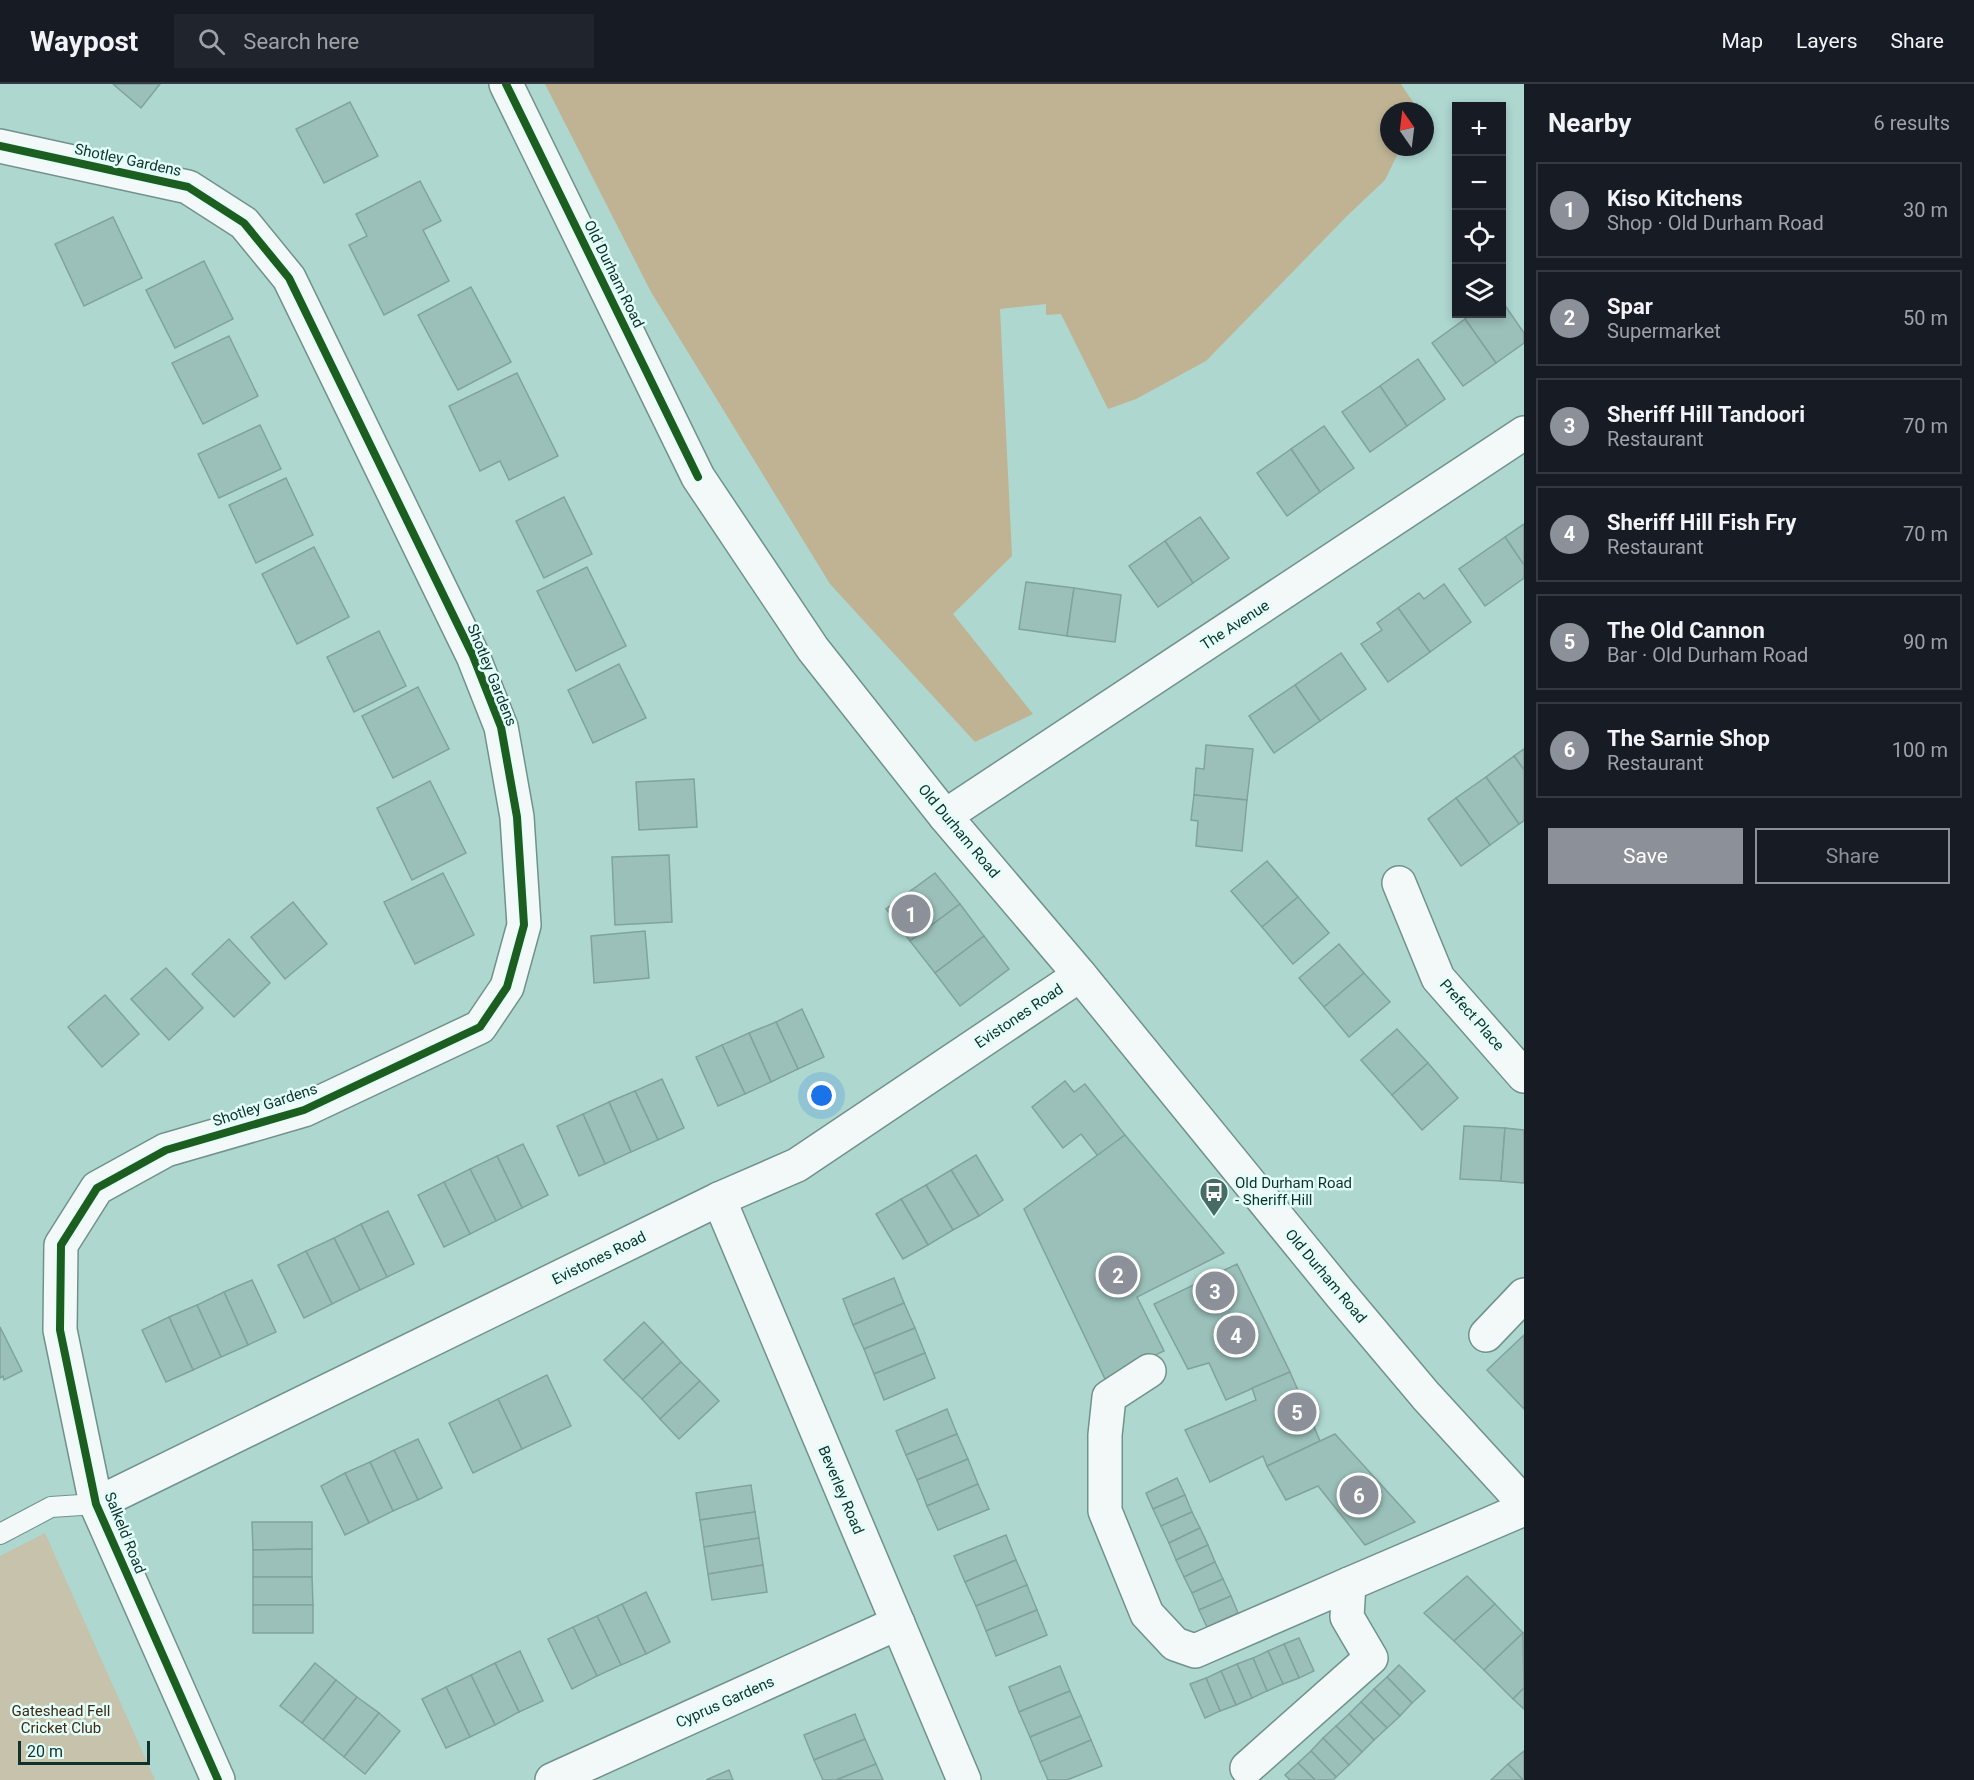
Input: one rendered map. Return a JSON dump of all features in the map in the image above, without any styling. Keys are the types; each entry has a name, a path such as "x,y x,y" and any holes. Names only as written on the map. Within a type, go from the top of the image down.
{"street":[{"name":"Old Durham Road","path":"506,84 698,477 813,649 945,816 1080,975 1426,1396 1524,1503"},
{"name":"Shotley Gardens","path":"0,146 188,187 244,223 289,278 473,656 501,727 517,816 524,925 507,987 480,1027 304,1110 166,1150 97,1188 61,1245"},
{"name":"The Avenue","path":"945,816 1524,434"},
{"name":"Prefect Place","path":"1399,884 1438,978 1524,1076"},
{"name":"Evistones Road","path":"96,1504 719,1199 797,1165 1080,975"},
{"name":"Beverley Road","path":"719,1199 964,1780"},
{"name":"Salkeld Road","path":"61,1245 60,1330 96,1504 218,1780"},
{"path":"1486,1335 1524,1295"},
{"path":"1149,1371 1109,1397 1105,1435 1105,1511 1147,1614 1175,1644 1195,1651 1524,1509"},
{"path":"1247,1768 1371,1658 1347,1617 1349,1584"},
{"name":"Cyprus Gardens","path":"552,1780 898,1623"}],"lane":[{"path":"0,1534 51,1507 96,1504"}],"green space":[{"name":"Gateshead Fell Cricket Club","path":"45,1533 155,1780 0,1780 0,1556"}],"shaded area":[{"path":"545,84 1401,84 1413,102 1380,102 1380,156 1397,156 1385,180 1206,361 1136,399 1108,409 1061,314 1046,315 1046,304 1000,309 1012,556 953,614 1033,714 975,742 830,584 651,292"}],"building":[{"path":"113,84 160,84 141,108"},
{"path":"350,102 378,156 324,183 296,129"},
{"path":"420,181 441,221 423,230 449,281 384,315 349,245 367,236 356,214"},
{"path":"113,217 142,278 84,306 55,244"},
{"path":"204,261 233,319 175,348 146,290"},
{"path":"471,287 511,362 458,390 418,315"},
{"path":"1506,307 1524,333 1524,343 1496,363 1465,319 1506,318"},
{"path":"1465,319 1496,363 1463,386 1432,343"},
{"path":"229,336 258,396 203,424 172,363"},
{"path":"1418,359 1445,399 1407,426 1380,386"},
{"path":"517,373 558,456 509,480 500,461 480,471 449,406"},
{"path":"1380,386 1407,426 1370,452 1342,412"},
{"path":"260,425 281,469 219,498 198,454"},
{"path":"1324,426 1354,468 1320,492 1291,449"},
{"path":"1291,449 1320,492 1287,516 1257,473"},
{"path":"286,478 313,535 256,563 229,505"},
{"path":"564,497 592,554 544,578 516,521"},
{"path":"1200,517 1229,558 1193,583 1165,541"},
{"path":"1524,524 1524,565 1505,537"},
{"path":"1505,537 1524,565 1524,578 1485,606 1459,569"},
{"path":"1165,541 1193,583 1158,607 1129,566"},
{"path":"314,547 349,617 297,644 262,574"},
{"path":"587,567 626,646 576,671 537,591"},
{"path":"1026,582 1074,588 1067,636 1019,629"},
{"path":"1444,584 1471,622 1430,652 1398,608 1419,593 1424,599"},
{"path":"1074,588 1121,595 1115,642 1067,636"},
{"path":"1398,608 1430,652 1388,682 1361,644 1382,630 1377,623"},
{"path":"379,631 406,686 354,712 327,657"},
{"path":"1341,653 1366,689 1320,721 1295,685"},
{"path":"619,664 646,718 593,743 568,690"},
{"path":"1295,685 1320,721 1274,753 1249,716"},
{"path":"418,687 449,749 393,778 362,716"},
{"path":"1206,745 1253,749 1247,800 1194,795 1196,768 1204,769"},
{"path":"1524,749 1524,770 1514,756"},
{"path":"1514,756 1524,770 1524,821 1519,824 1486,777"},
{"path":"1486,777 1519,824 1490,845 1456,798"},
{"path":"694,779 697,827 639,830 636,782"},
{"path":"430,781 466,853 412,880 377,808"},
{"path":"1194,795 1247,800 1242,851 1196,846 1198,821 1191,820"},
{"path":"1456,798 1490,845 1461,866 1428,819"},
{"path":"669,855 672,922 615,925 612,857"},
{"path":"1267,861 1298,897 1262,927 1231,891"},
{"path":"443,873 474,935 415,964 384,902"},
{"path":"935,873 960,904 910,941 886,909"},
{"path":"1298,897 1329,933 1293,964 1262,927"},
{"path":"293,902 327,944 285,979 251,937"},
{"path":"960,904 984,936 935,973 910,941"},
{"path":"645,931 649,978 594,983 591,936"},
{"path":"984,936 1009,969 960,1006 935,973"},
{"path":"229,939 270,983 234,1017 192,974"},
{"path":"1339,944 1364,973 1324,1007 1299,978"},
{"path":"166,968 203,1008 169,1040 131,999"},
{"path":"1364,973 1390,1002 1349,1037 1324,1007"},
{"path":"105,995 139,1034 102,1067 68,1027"},
{"path":"802,1009 824,1057 798,1069 776,1022"},
{"path":"776,1022 798,1069 771,1082 749,1033"},
{"path":"1397,1029 1428,1063 1392,1095 1361,1060"},
{"path":"749,1033 771,1082 745,1094 722,1045"},
{"path":"722,1045 745,1094 718,1106 696,1057"},
{"path":"1428,1063 1458,1098 1422,1130 1392,1095"},
{"path":"662,1079 684,1128 658,1140 635,1091"},
{"path":"1065,1081 1074,1092 1085,1084 1125,1135 1098,1156 1081,1134 1063,1148 1032,1107"},
{"path":"635,1091 658,1140 631,1152 609,1102"},
{"path":"609,1102 631,1152 605,1164 583,1114"},
{"path":"583,1114 605,1164 579,1176 557,1126"},
{"path":"1464,1126 1505,1128 1501,1181 1460,1179"},
{"path":"1505,1128 1524,1130 1524,1183 1501,1181"},
{"path":"1125,1135 1224,1253 1137,1297 1164,1351 1105,1379 1024,1209"},
{"path":"523,1144 548,1195 522,1208 497,1156"},
{"path":"976,1155 1003,1200 979,1216 951,1170"},
{"path":"497,1156 522,1208 496,1221 470,1169"},
{"path":"470,1169 496,1221 470,1234 444,1182"},
{"path":"951,1170 979,1216 953,1230 926,1185"},
{"path":"444,1182 470,1234 444,1247 418,1195"},
{"path":"926,1185 953,1230 928,1245 901,1199"},
{"path":"901,1199 928,1245 903,1259 876,1214"},
{"path":"388,1211 414,1264 387,1277 361,1224"},
{"path":"361,1224 387,1277 360,1290 334,1238"},
{"path":"334,1238 360,1290 332,1304 306,1251"},
{"path":"306,1251 332,1304 304,1318 278,1265"},
{"path":"1237,1264 1290,1372 1226,1400 1209,1363 1188,1369 1154,1304"},
{"path":"894,1278 904,1303 853,1325 843,1299"},
{"path":"252,1280 276,1332 248,1345 224,1292"},
{"path":"224,1292 248,1345 221,1357 197,1305"},
{"path":"904,1303 915,1328 864,1349 853,1325"},
{"path":"197,1305 221,1357 193,1370 169,1317"},
{"path":"169,1317 193,1370 166,1382 142,1330"},
{"path":"644,1322 663,1342 623,1380 604,1360"},
{"path":"0,1327 22,1371 4,1380 3,1376 0,1378"},
{"path":"915,1328 925,1353 874,1374 864,1349"},
{"path":"1524,1335 1524,1409 1487,1370"},
{"path":"663,1342 681,1362 642,1399 623,1380"},
{"path":"925,1353 935,1378 884,1400 874,1374"},
{"path":"681,1362 700,1381 660,1419 642,1399"},
{"path":"1290,1372 1320,1441 1267,1466 1263,1456 1210,1482 1185,1430 1256,1400 1252,1388"},
{"path":"547,1375 571,1426 522,1449 498,1399"},
{"path":"700,1381 719,1401 679,1439 660,1419"},
{"path":"498,1399 522,1449 473,1473 449,1423"},
{"path":"947,1409 957,1434 906,1455 896,1431"},
{"path":"957,1434 968,1459 917,1480 906,1455"},
{"path":"1335,1434 1415,1522 1365,1545 1318,1486 1286,1500 1267,1466"},
{"path":"418,1439 442,1488 418,1500 394,1450"},
{"path":"394,1450 418,1500 393,1511 370,1462"},
{"path":"968,1459 978,1484 927,1506 917,1480"},
{"path":"370,1462 393,1511 369,1523 345,1473"},
{"path":"345,1473 369,1523 345,1535 321,1486"},
{"path":"1177,1478 1185,1495 1153,1509 1146,1493"},
{"path":"978,1484 989,1509 938,1530 927,1506"},
{"path":"751,1485 755,1512 700,1520 696,1493"},
{"path":"1185,1495 1192,1512 1161,1526 1153,1509"},
{"path":"755,1512 759,1538 704,1547 700,1520"},
{"path":"1192,1512 1200,1528 1169,1543 1161,1526"},
{"path":"252,1522 312,1522 312,1549 253,1550"},
{"path":"1200,1528 1208,1545 1176,1560 1169,1543"},
{"path":"1006,1535 1016,1560 965,1582 954,1556"},
{"path":"759,1538 763,1565 708,1574 704,1547"},
{"path":"1208,1545 1215,1562 1184,1577 1176,1560"},
{"path":"312,1549 312,1577 253,1577 253,1550"},
{"path":"1016,1560 1027,1585 976,1606 965,1582"},
{"path":"1215,1562 1223,1579 1192,1593 1184,1577"},
{"path":"763,1565 767,1592 712,1600 708,1574"},
{"path":"1467,1576 1495,1604 1454,1641 1424,1613"},
{"path":"253,1577 312,1577 313,1605 253,1605"},
{"path":"1223,1579 1231,1596 1199,1610 1192,1593"},
{"path":"1027,1585 1037,1610 986,1631 976,1606"},
{"path":"646,1592 670,1642 646,1654 622,1604"},
{"path":"1231,1596 1238,1613 1207,1627 1199,1610"},
{"path":"622,1604 646,1654 621,1665 597,1616"},
{"path":"1495,1604 1523,1633 1484,1670 1454,1641"},
{"path":"253,1605 313,1605 313,1633 253,1633"},
{"path":"1037,1610 1047,1635 996,1656 986,1631"},
{"path":"597,1616 621,1665 597,1676 573,1627"},
{"path":"573,1627 597,1676 572,1689 548,1639"},
{"path":"1523,1633 1524,1688 1513,1699 1484,1670"},
{"path":"1299,1638 1314,1671 1299,1678 1284,1644"},
{"path":"1284,1644 1299,1678 1283,1684 1268,1651"},
{"path":"520,1651 543,1701 519,1712 495,1663"},
{"path":"1268,1651 1283,1684 1267,1691 1253,1658"},
{"path":"1253,1658 1267,1691 1252,1698 1237,1664"},
{"path":"315,1663 336,1680 302,1723 280,1706"},
{"path":"495,1663 519,1712 495,1725 471,1675"},
{"path":"1237,1664 1252,1698 1236,1705 1221,1671"},
{"path":"1399,1665 1425,1691 1412,1703 1387,1677"},
{"path":"1060,1666 1070,1691 1019,1712 1009,1687"},
{"path":"1221,1671 1236,1705 1220,1711 1206,1678"},
{"path":"471,1675 495,1725 470,1737 446,1687"},
{"path":"1387,1677 1412,1703 1400,1716 1374,1689"},
{"path":"1206,1678 1220,1711 1205,1718 1190,1684"},
{"path":"336,1680 357,1697 323,1740 302,1723"},
{"path":"446,1687 470,1737 446,1748 422,1699"},
{"path":"1524,1688 1524,1709 1513,1699"},
{"path":"1374,1689 1400,1716 1387,1728 1361,1702"},
{"path":"1070,1691 1081,1716 1030,1737 1019,1712"},
{"path":"357,1697 379,1713 344,1757 323,1740"},
{"path":"1361,1702 1387,1728 1374,1740 1349,1714"},
{"path":"379,1713 400,1731 365,1774 344,1757"},
{"path":"855,1714 865,1739 814,1760 804,1735"},
{"path":"1349,1714 1374,1740 1362,1752 1336,1726"},
{"path":"1081,1716 1091,1740 1040,1762 1030,1737"},
{"path":"1336,1726 1362,1752 1349,1765 1323,1738"},
{"path":"1323,1738 1349,1765 1336,1777 1311,1751"},
{"path":"865,1739 876,1764 836,1780 823,1780 814,1760"},
{"path":"1091,1740 1102,1766 1067,1780 1048,1780 1040,1762"},
{"path":"1311,1751 1336,1777 1333,1780 1315,1780 1298,1763"},
{"path":"1524,1751 1524,1780 1523,1780 1508,1764"},
{"path":"1298,1763 1315,1780 1290,1780 1285,1775"},
{"path":"876,1764 883,1780 836,1780"},
{"path":"1508,1764 1523,1780 1491,1780"},
{"path":"729,1770 733,1780 706,1780"}],"cycle path":[{"path":"506,84 698,477"},
{"path":"0,146 188,187 244,223 289,278 473,656 501,727 517,817 524,925 507,987 480,1027 304,1110 166,1150 97,1188 61,1245 60,1330 96,1504 218,1780"}],"place":[{"name":"Kiso Kitchens","path":"911,914"},
{"name":"Old Durham Road - Sheriff Hill","path":"1214,1218"},
{"name":"Spar","path":"1118,1275"},
{"name":"Sheriff Hill Tandoori","path":"1215,1291"},
{"name":"Sheriff Hill Fish Fry","path":"1236,1335"},
{"name":"The Old Cannon","path":"1297,1412"},
{"name":"The Sarnie Shop","path":"1359,1495"}]}
